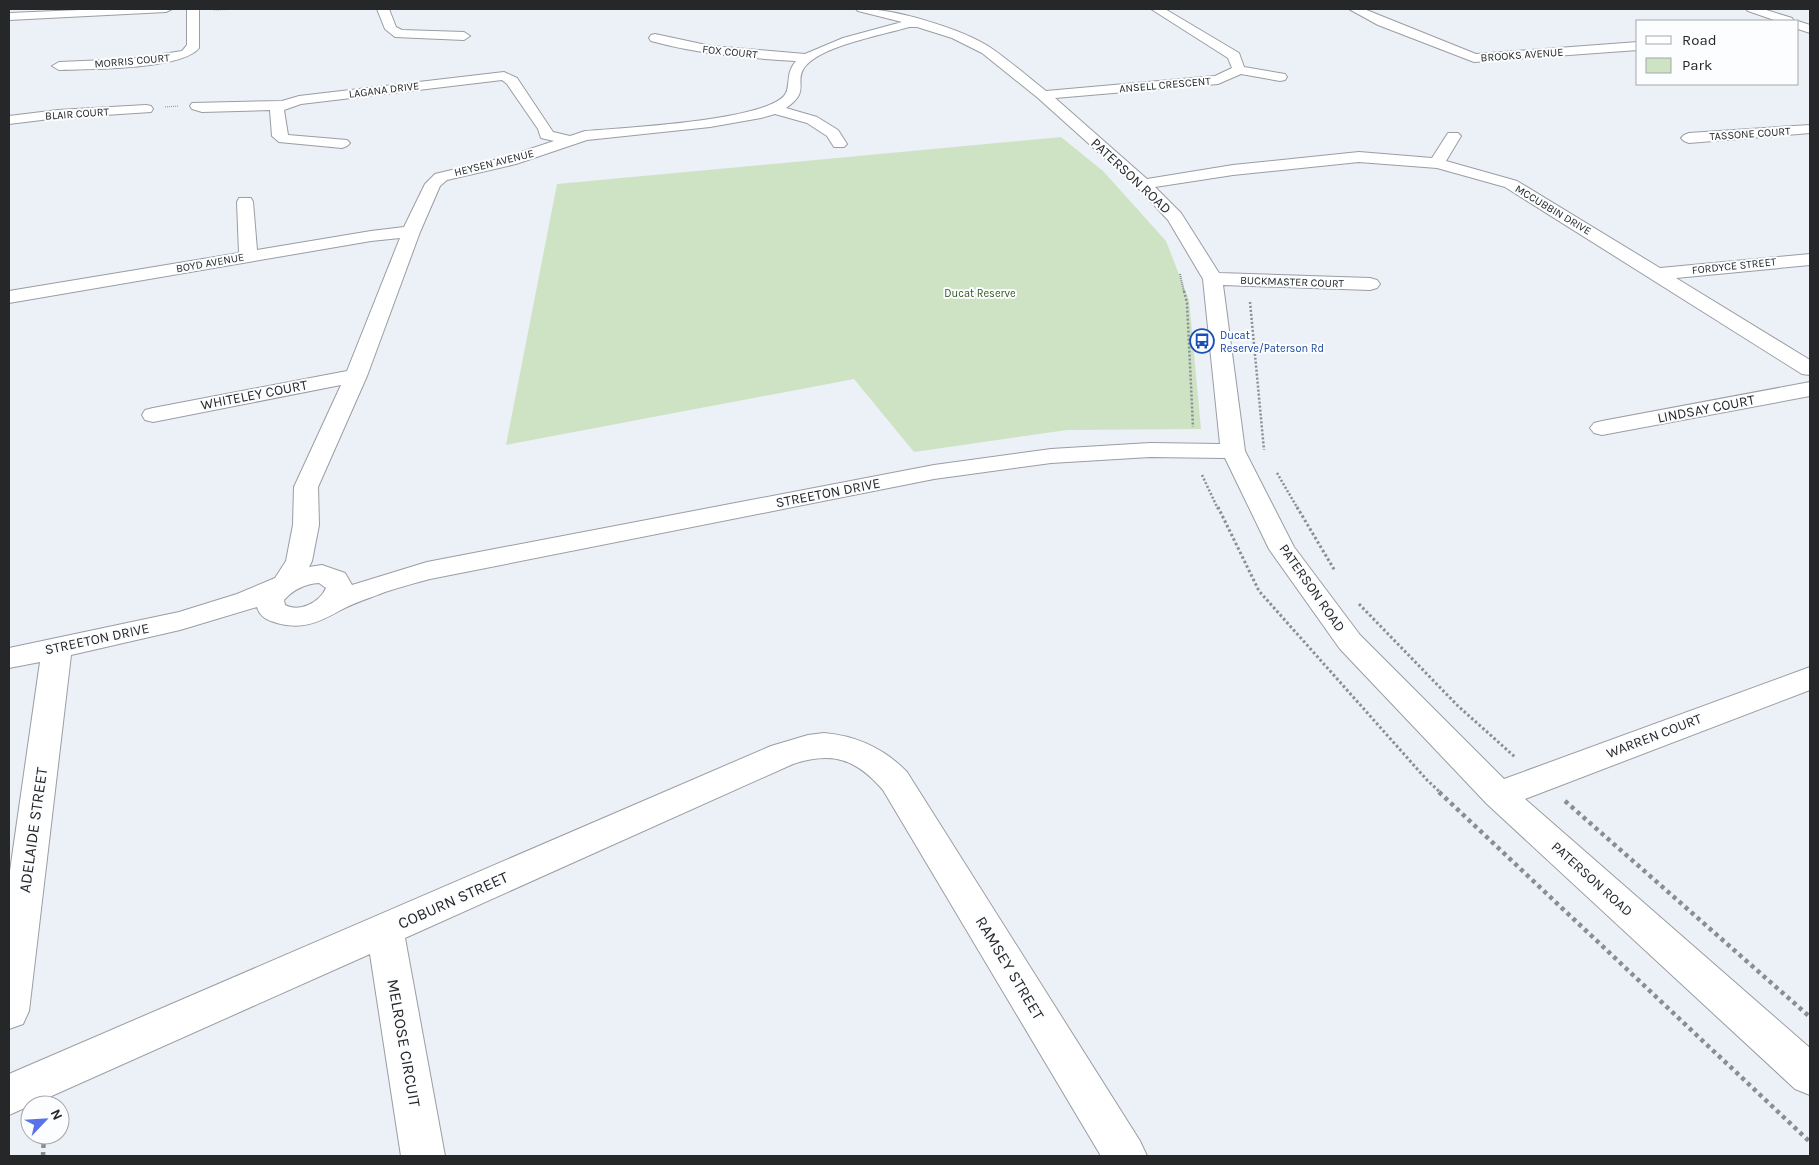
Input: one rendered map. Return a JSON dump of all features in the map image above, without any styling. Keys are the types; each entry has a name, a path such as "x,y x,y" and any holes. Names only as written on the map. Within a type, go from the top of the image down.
{"street":[{"path":"9,17 79,11 166,9"},
{"name":"MORRIS COURT","path":"59,66 154,60 175,57 189,52 193,46 193,9"},
{"path":"383,9 391,29 399,34 464,36"},
{"name":"PATERSON ROAD","path":"862,9 919,23 956,35 986,50 1043,95 1138,180 1174,217 1213,279 1249,451 1282,549 1350,642 1499,795 1810,1075"},
{"path":"1157,9 1234,56 1239,70 1280,77"},
{"name":"BROOKS AVENUE","path":"1355,9 1382,22 1474,58 1636,46"},
{"path":"1752,9 1785,20"},
{"path":"806,58 833,45 881,32 914,26 919,23"},
{"path":"1799,26 1808,36"},
{"name":"FOX COURT","path":"655,38 674,44 722,52 806,58"},
{"name":"HEYSEN AVENUE","path":"284,616 272,610 270,599 283,585 299,561 306,525 306,487 356,376 412,232 433,184 441,177 464,169 510,160 568,140 600,134 724,121 761,114 774,109 788,100 795,90 794,79 797,67 806,58"},
{"name":"ANSELL CRESCENT","path":"1043,95 1218,80 1239,70"},
{"name":"LAGANA DRIVE","path":"197,106 202,108 283,105 299,100 504,76 512,81 544,129 546,135 568,140"},
{"path":"283,105 277,109 276,113 280,136 284,139 342,143"},
{"name":"BLAIR COURT","path":"9,120 58,114 146,109"},
{"path":"774,109 812,120 833,133 839,144"},
{"name":"TASSONE COURT","path":"1689,138 1810,129"},
{"path":"1437,163 1453,136"},
{"name":"MCCUBBIN DRIVE","path":"1138,180 1359,157 1437,163 1476,173 1511,184 1810,369"},
{"path":"245,202 248,256"},
{"name":"BOYD AVENUE","path":"9,297 371,236 412,232"},
{"name":"FORDYCE STREET","path":"1658,274 1810,259"},
{"name":"BUCKMASTER COURT","path":"1213,279 1370,284"},
{"name":"WHITELEY COURT","path":"153,415 356,376"},
{"name":"LINDSAY COURT","path":"1602,428 1810,389"},
{"name":"STREETON DRIVE","path":"185,621 238,616 304,616 378,585 427,571 934,472 1051,456 1150,450 1249,451"},
{"name":"HEYSEN AVENUE","path":"306,525 315,558 328,576 339,582 338,594 328,605"},
{"name":"STREETON DRIVE","path":"9,658 185,621 239,605 304,576 369,577 427,571"},
{"name":"ADELAIDE STREET","path":"9,1011 58,648"},
{"name":"WARREN COURT","path":"1499,795 1810,678"},
{"name":"COBURN STREET","path":"9,1095 764,763 812,746 826,746 855,751 871,758 885,768 895,781"},
{"name":"RAMSEY STREET","path":"895,781 1125,1156"},
{"name":"MELROSE CIRCUIT","path":"385,930 422,1156"}],"path":[{"path":"146,109 197,106"},
{"path":"1241,280 1250,295 1249,451"},
{"path":"1274,467 1336,574"},
{"path":"1353,597 1458,706 1810,1017"}],"green space":[{"name":"Ducat Reserve","path":"1061,137 1103,171 1166,241 1189,300 1201,429 1067,430 914,452 854,379 506,445 557,184"}],"place":[{"name":"Ducat Reserve/Paterson Rd","path":"1202,341"}]}
